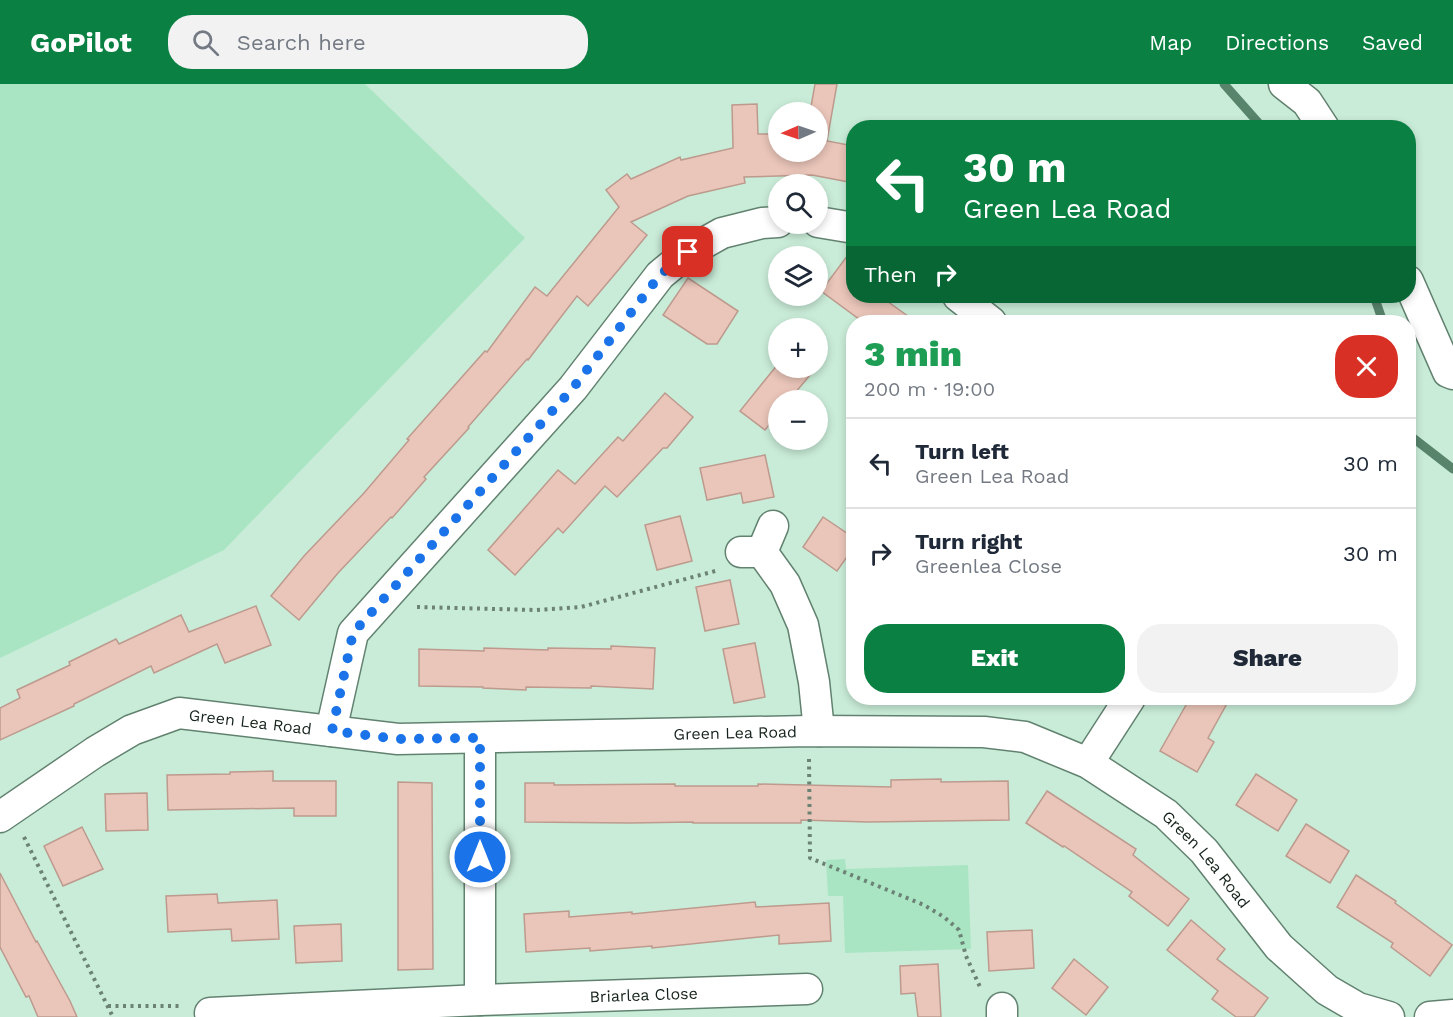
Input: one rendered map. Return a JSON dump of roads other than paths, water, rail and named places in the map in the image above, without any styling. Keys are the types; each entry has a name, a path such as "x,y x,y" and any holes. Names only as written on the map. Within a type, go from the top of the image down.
{"street":[{"path":"1284,84 1307,102 1319,120"},
{"path":"332,731 353,633 573,388 660,275 688,252 722,233 768,223"},
{"path":"828,224 846,227"},
{"path":"1416,299 1448,372 1453,374"},
{"path":"967,303 982,315"},
{"name":"Green Lea Road","path":"758,544 785,584 803,625 814,682 814,731"},
{"path":"1088,763 1125,705"},
{"name":"Green Lea Road","path":"5,813 95,752 132,730 178,713 398,739 814,731 984,732 1024,737 1088,763 1166,814 1204,851 1279,947 1327,990 1358,1008 1389,1017"},
{"path":"480,738 480,1000"},
{"name":"Briarlea Close","path":"210,1013 480,1000 807,989"},
{"path":"1430,1017 1453,1016"}],"waterway":[{"path":"1224,84 1256,120"},
{"path":"1376,303 1381,315"},
{"path":"1416,440 1453,469"}]}
